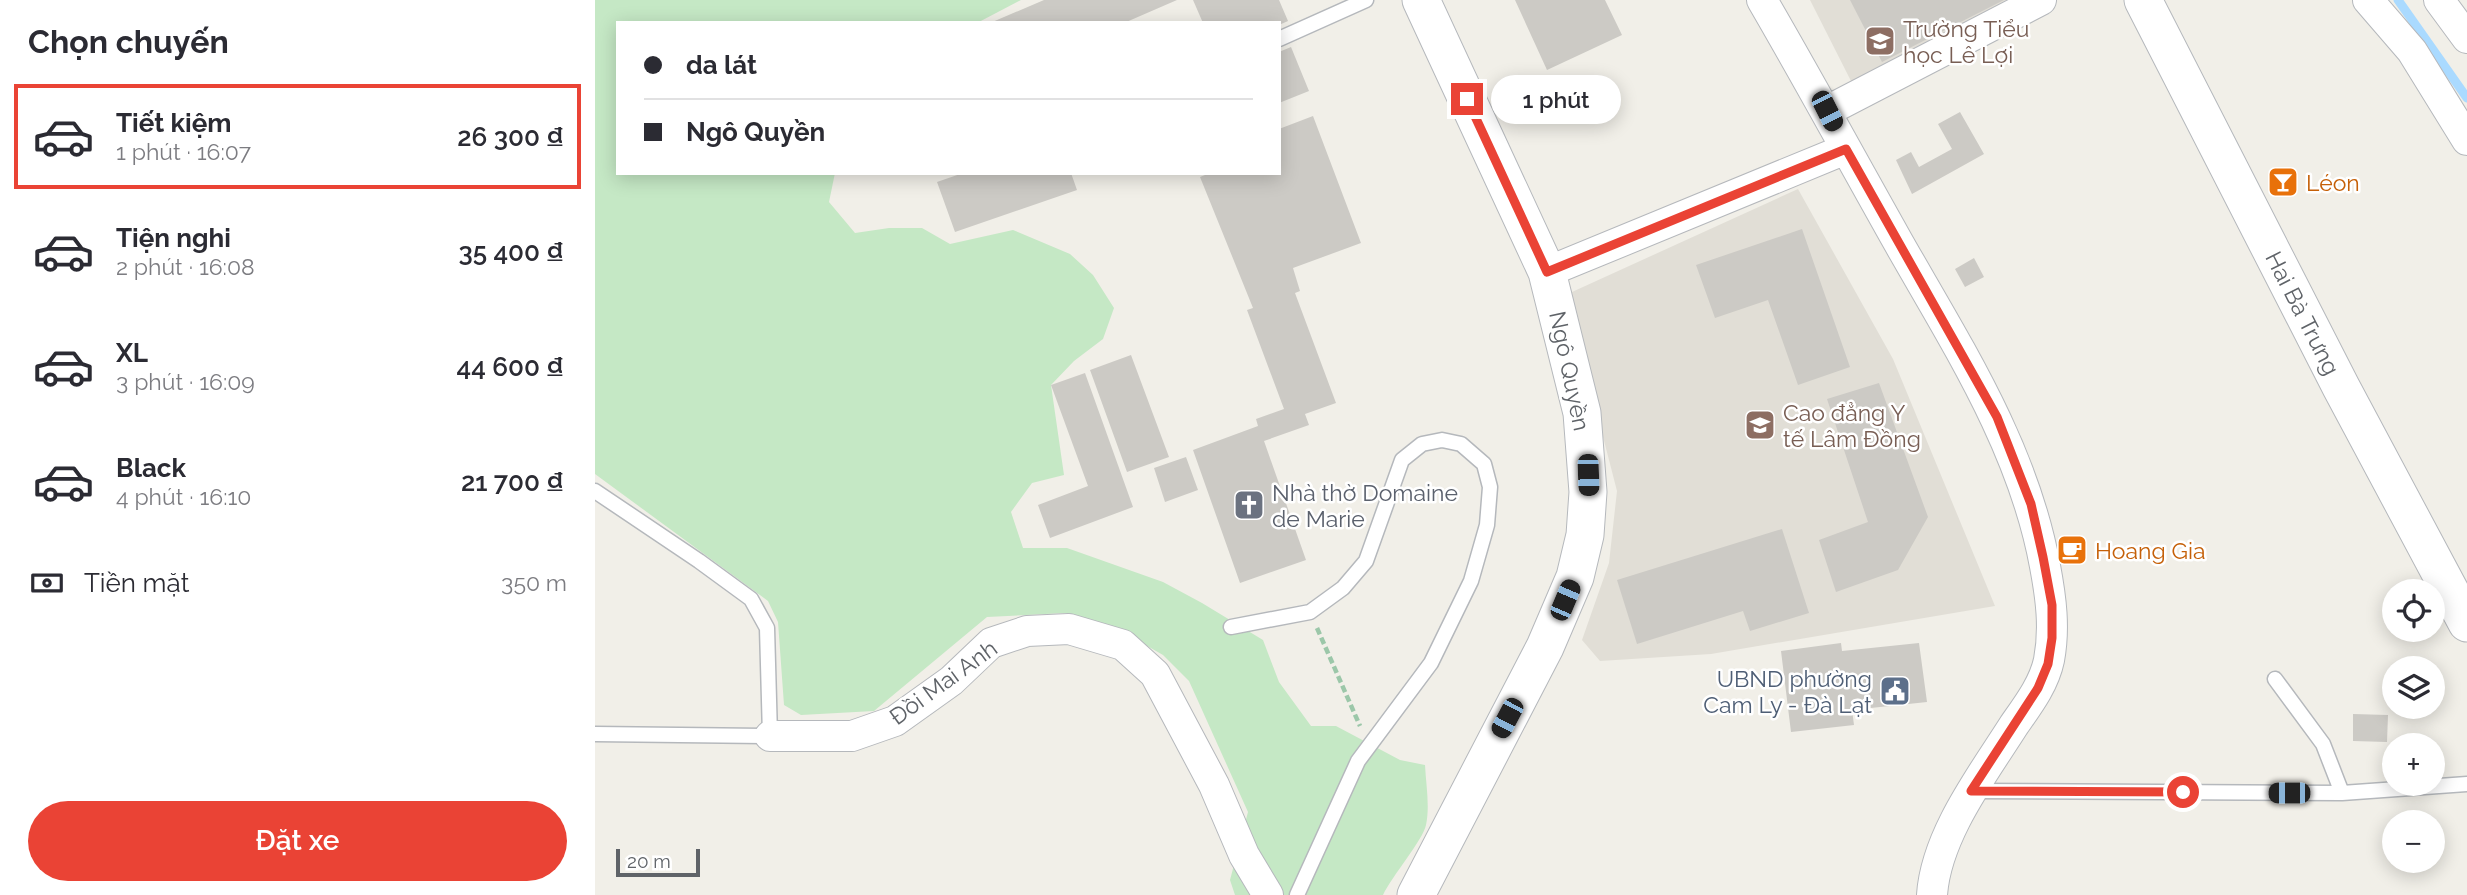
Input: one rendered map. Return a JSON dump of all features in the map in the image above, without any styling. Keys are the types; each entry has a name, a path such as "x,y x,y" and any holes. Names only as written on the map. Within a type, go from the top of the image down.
{"street":[{"name":"Ngô Quyền","path":"1416,895 1434,878 1545,647 1575,576 1585,535 1588,492 1582,412 1547,272 1421,0"},
{"path":"1762,0 1827,111 1997,417 2031,504 2043,557 2052,605 2052,638 2048,664 2038,688 1971,791 1942,850 1932,895"},
{"path":"1827,111 2041,0"},
{"name":"Hai Bà Trưng","path":"2143,0 2341,387 2467,623"},
{"path":"2368,0 2412,51 2467,140"},
{"path":"2439,0 2467,38"},
{"path":"1547,272 1846,149"},
{"name":"Đồi Mai Anh","path":"771,736 852,736 895,721 951,681 991,643 1027,631 1069,628 1123,645 1155,674 1214,785 1244,855 1268,895"}],"lane":[{"path":"1281,38 1366,0"},
{"path":"1231,627 1310,612 1343,588 1366,561 1402,460 1422,444 1442,440 1461,444 1484,464 1490,486 1487,524 1471,581 1431,663 1358,761 1297,895"},
{"path":"595,491 699,561 751,600 760,612 767,628 771,736"},
{"path":"2275,679 2323,744 2342,793"},
{"name":"Đồi Mai Anh","path":"595,734 771,736"},
{"path":"1971,791 2342,793 2467,785"}],"path":[{"path":"1310,612 1369,746"}],"shaded area":[{"name":"Trường Tiểu học Lê Lợi","path":"1810,0 2007,0 1852,83"},
{"name":"Cao đẳng Y tế Lâm Đồng","path":"1798,189 1893,359 1995,606 1711,654 1600,661 1582,640 1609,563 1617,491 1576,332 1572,292"}],"green space":[{"path":"595,0 1021,0 981,21 616,21 616,175 835,175 829,202 855,233 889,228 922,228 950,244 1013,230 1070,254 1093,275 1114,308 1103,339 1074,361 1051,385 1064,475 1032,483 1011,512 1023,548 1067,548 1163,582 1263,640 1279,682 1311,726 1336,726 1400,760 1425,765 1428,803 1424,832 1383,895 1235,895 1230,880 1248,812 1189,681 1163,655 1114,627 1065,613 987,617 874,711 801,715 784,705 778,622 768,601 595,474"}],"building":[{"path":"1044,0 1177,0 1129,21 995,21"},
{"path":"1193,0 1279,0 1288,21 1281,24 1281,21 1202,21"},
{"path":"1515,0 1605,0 1622,35 1547,70"},
{"path":"1850,0 2004,0 1882,62"},
{"path":"1291,47 1309,91 1281,102 1281,51"},
{"path":"1960,112 1984,154 1912,194 1896,160 1911,152 1919,167 1952,149 1938,124"},
{"path":"1313,116 1361,243 1293,268 1300,291 1295,293 1336,403 1305,414 1309,425 1264,441 1306,560 1240,583 1193,450 1258,426 1256,419 1284,409 1247,310 1253,308 1200,177 1281,175 1281,128"},
{"path":"957,175 1072,175 1077,190 955,232 937,182"},
{"path":"1802,229 1850,367 1798,385 1768,300 1715,318 1696,265"},
{"path":"1974,258 1984,277 1965,287 1955,269"},
{"path":"1131,355 1169,457 1127,472 1090,370"},
{"path":"1085,373 1133,507 1050,538 1038,505 1088,486 1051,385"},
{"path":"1879,383 1928,517 1898,570 1836,592 1819,540 1868,522 1827,399"},
{"path":"1186,457 1198,490 1165,502 1154,468"},
{"path":"1782,529 1809,613 1750,631 1743,611 1637,644 1617,580"},
{"path":"1841,643 1842,651 1919,643 1927,702 1852,710 1854,725 1791,732 1781,651"},
{"path":"2353,714 2382,715 2382,719 2388,719 2387,733 2382,733 2382,742 2353,741"}],"waterway":[{"path":"2398,0 2467,98"}],"place":[{"name":"Trường Tiểu học Lê Lợi","path":"1880,41"},
{"name":"Léon","path":"2283,182"},
{"name":"Cao đẳng Y tế Lâm Đồng","path":"1760,425"},
{"name":"Nhà thờ Domaine de Marie","path":"1249,505"},
{"name":"Hoang Gia","path":"2072,550"},
{"name":"UBND phường Cam Ly - Đà Lạt","path":"1895,691"}],"route":[{"path":"1467,99 1547,272 1846,149 1997,417 2031,504 2043,557 2052,605 2052,638 2048,664 2038,688 1971,791 2183,792"}]}
